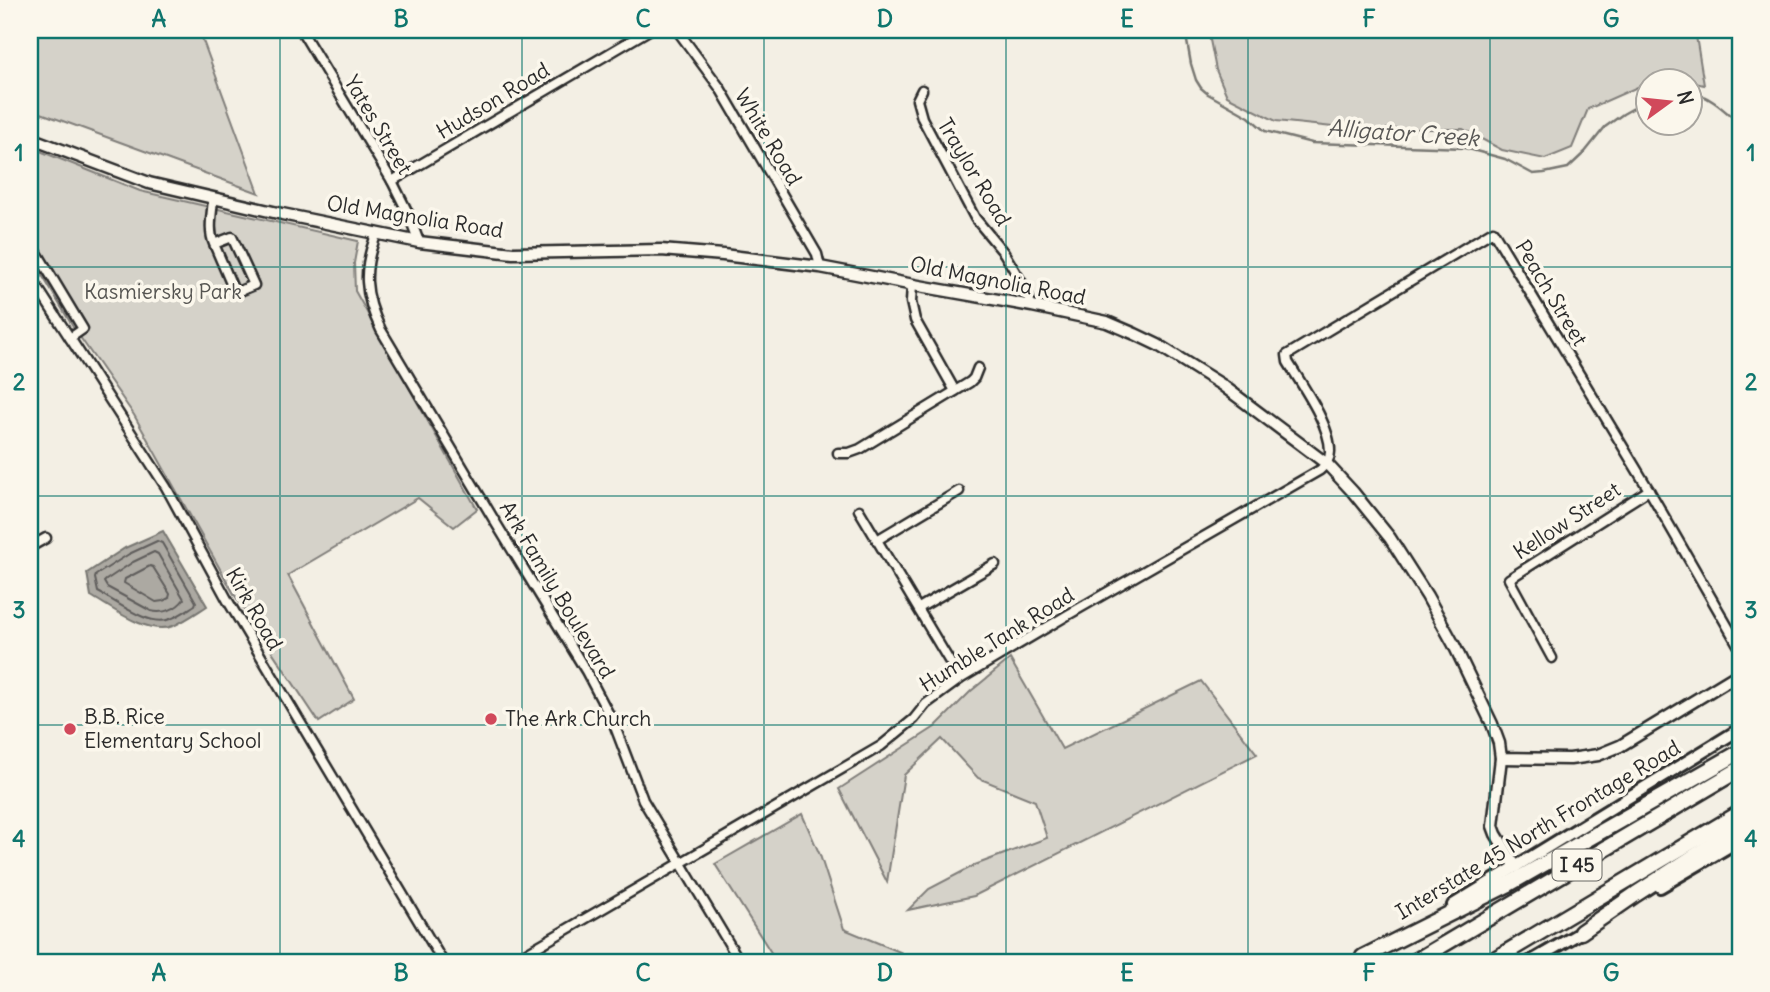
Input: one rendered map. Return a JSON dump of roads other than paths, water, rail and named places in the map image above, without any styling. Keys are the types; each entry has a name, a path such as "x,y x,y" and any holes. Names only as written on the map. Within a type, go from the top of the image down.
{"highway":[{"path":"1358,960 1509,884 1740,752"},
{"name":"I 45","path":"1414,962 1740,769"},
{"name":"I 45","path":"1490,962 1740,813"},
{"path":"1581,932 1740,827"}],"main road":[{"name":"Interstate 45 North Frontage Road","path":"1358,960 1740,730"},
{"path":"1530,962 1740,840"}],"street":[{"name":"Yates Street","path":"301,30 392,181 419,242"},
{"name":"Hudson Road","path":"392,181 649,30"},
{"name":"White Road","path":"677,30 720,88 817,254 820,267"},
{"name":"Traylor Road","path":"922,90 917,100 922,118 975,218 1004,253 1032,306"},
{"name":"Old Magnolia Road","path":"30,138 149,183 419,242 513,253 661,250 723,255 820,267 1107,322 1158,345 1222,385 1327,464 1353,492 1390,538 1427,596 1492,724 1502,758"},
{"path":"214,199 211,238 235,293 254,285 232,237 214,244"},
{"name":"Peach Street","path":"1327,464 1330,452 1323,422 1288,362 1287,355 1493,231 1649,490 1740,648"},
{"name":"Ark Family Boulevard","path":"377,233 367,264 366,278 375,318 600,695 643,800 740,962"},
{"path":"31,247 83,329 70,338"},
{"name":"Kirk Road","path":"30,276 166,487 228,601 443,962"},
{"path":"912,285 911,302 915,320 955,391"},
{"path":"838,453 860,449 974,379 978,368"},
{"name":"Humble Tank Road","path":"512,962 881,746 907,725 926,704 961,679 1327,464"},
{"name":"Kellow Street","path":"1552,658 1509,579 1649,490"},
{"path":"877,540 959,491"},
{"path":"859,510 961,679"},
{"path":"30,547 46,538"},
{"path":"919,608 995,564"},
{"path":"1516,867 1493,826 1502,758 1570,759 1598,755 1620,746 1740,673"}],"water":[{"path":"163,531 207,606 173,626 163,628 130,619 91,596 87,573 125,548"}],"waterway":[{"name":"Alligator Creek","path":"1185,30 1191,64 1201,88 1249,117 1265,131 1312,143 1465,148 1505,159 1533,174 1544,173 1568,168 1605,127 1634,108"},
{"name":"Alligator Creek","path":"1704,97 1740,124"}],"place":[{"name":"The Ark Church","path":"491,719"},
{"name":"B.B. Rice Elementary School","path":"70,729"}],"park label":[{"name":"Kasmiersky Park","path":"163,292"}]}
